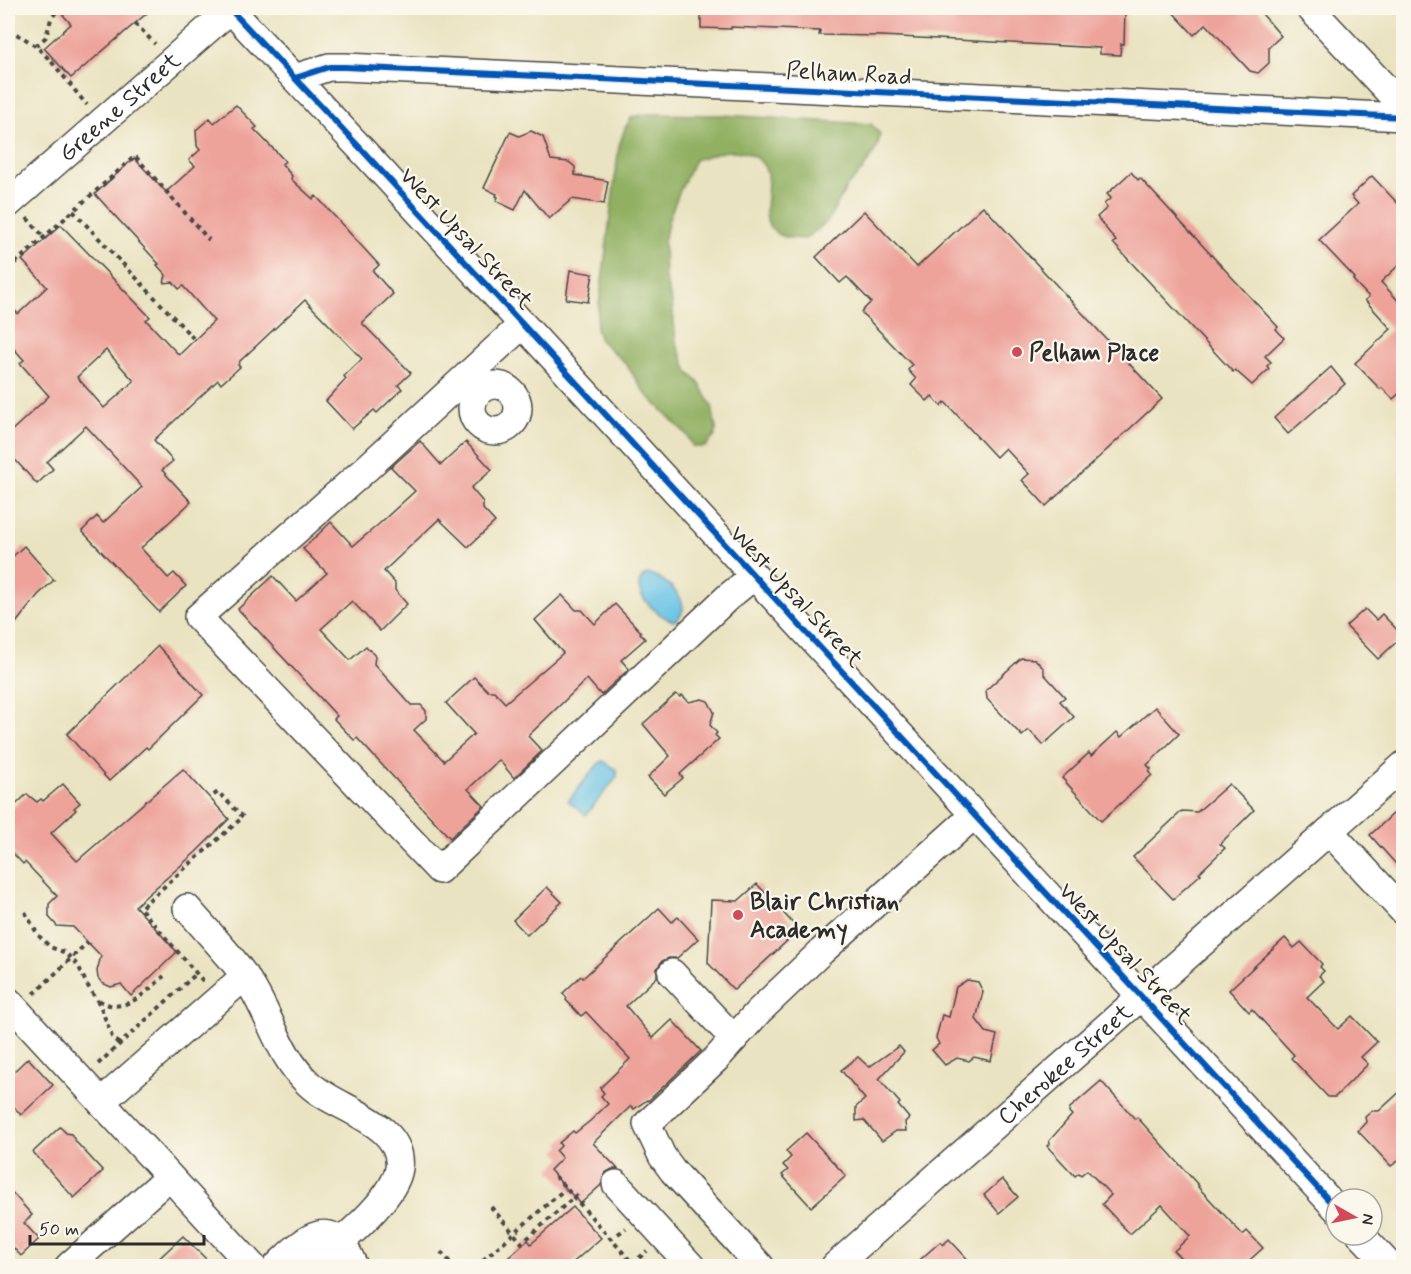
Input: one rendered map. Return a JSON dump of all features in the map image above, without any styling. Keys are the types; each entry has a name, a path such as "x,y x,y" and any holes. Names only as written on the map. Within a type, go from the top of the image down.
{"street":[{"name":"West Upsal Street","path":"231,8 1324,1195"},
{"name":"Greene Street","path":"17,211 231,8"},
{"path":"1310,8 1404,108"},
{"name":"Pelham Road","path":"295,78 329,68 345,67 1404,117"},
{"path":"522,325 473,383 351,482 198,617 439,870 728,597 754,576"},
{"name":"Cherokee Street","path":"835,1266 1404,765"},
{"path":"760,1266 673,1171 662,1156 647,1124 716,1059 758,1012 822,951 974,815"},
{"path":"1329,831 1404,912"},
{"path":"187,908 245,976 264,1010 279,1045 299,1075 313,1089 386,1132 393,1141 399,1167 395,1182 387,1196 314,1266"},
{"path":"672,973 734,1039"},
{"path":"101,1102 245,976"},
{"path":"20,998 101,1102 252,1266"},
{"path":"69,1266 169,1177"},
{"path":"615,1184 691,1266"},
{"path":"277,1266 312,1236 326,1235 340,1241 354,1266"},
{"path":"1372,1247 1390,1266"}],"path":[{"path":"36,46 46,37 51,19 59,8"},
{"path":"135,23 153,41"},
{"path":"8,31 25,38 36,46 85,103"},
{"path":"15,263 135,156 209,240"},
{"path":"17,211 44,237"},
{"path":"73,211 193,338"},
{"path":"25,912 38,935 50,947 66,953 71,958 100,1005 112,1037 119,1044"},
{"path":"20,998 88,942"},
{"path":"97,1065 197,973"},
{"path":"96,998 105,1005 120,1006 145,994 164,976"},
{"path":"555,1176 635,1266"},
{"path":"476,1266 566,1189"},
{"path":"490,1207 522,1243 581,1191"},
{"path":"441,1252 453,1266"}],"green space":[{"path":"648,114 722,115 871,124 880,134 878,146 862,171 848,185 827,222 805,239 781,235 774,231 768,223 766,213 768,180 766,170 760,161 749,154 735,151 722,152 695,160 669,218 664,243 665,278 672,302 676,342 688,372 699,383 712,406 715,436 705,447 693,447 687,435 645,393 626,364 600,340 596,329 619,146 625,128 632,117"}],"water":[{"path":"648,574 663,580 677,593 683,608 681,615 674,621 667,619 652,608 641,593 639,586 641,579"},
{"path":"603,761 617,770 617,777 586,815 568,801"}],"building":[{"path":"57,8 153,8 71,78 44,48 71,24"},
{"path":"701,8 1073,8 1125,11 1124,44 1121,44 1120,55 1100,54 1100,48 882,36 819,35 820,31 701,28"},
{"path":"1169,8 1257,8 1281,36 1269,47 1269,63 1258,73 1250,71 1206,24 1194,35"},
{"path":"236,105 257,127 254,129 285,161 282,164 292,176 291,179 313,199 316,196 379,265 373,271 393,294 362,323 411,373 398,385 402,389 377,413 374,410 352,429 326,401 346,379 344,376 362,359 305,300 240,361 238,365 240,367 221,384 218,380 154,440 173,461 162,470 191,502 141,548 168,578 174,573 186,586 159,612 82,531 97,516 103,523 142,487 86,426 47,462 53,469 37,484 8,452 8,434 49,396 20,363 24,360 8,342 8,303 18,314 47,287 22,260 61,225 150,317 146,320 179,355 214,321 183,286 179,289 173,282 164,283 166,275 157,265 159,264 95,194 134,158 166,192 195,166 189,160 200,150 197,146 196,130 210,118 214,123","holes":["106,350 134,381 104,408 77,377"]},
{"path":"531,131 543,137 551,160 569,162 575,167 575,175 608,181 604,204 572,199 549,219 525,190 515,210 496,201 497,194 484,188 510,132 519,136"},
{"path":"1131,172 1138,180 1140,178 1278,327 1276,329 1284,338 1265,356 1271,362 1267,366 1269,369 1252,385 1235,370 1233,372 1113,243 1116,241 1097,217 1107,208 1104,204 1111,198 1107,194"},
{"path":"1372,176 1404,210 1404,260 1381,282 1404,307 1404,389 1393,399 1355,363 1391,329 1365,300 1369,297 1353,280 1355,278 1319,240 1358,204 1351,196"},
{"name":"Pelham Place","path":"983,206 1162,399 1046,506 1022,480 1029,474 1005,448 996,457 945,402 941,406 932,396 927,401 911,385 916,379 908,370 912,365 861,312 871,302 847,277 840,283 816,257 864,211 917,267"},
{"path":"570,270 593,274 588,302 566,299"},
{"path":"1331,367 1345,384 1288,434 1274,418"},
{"path":"420,441 441,465 466,442 483,460 492,470 471,488 483,502 483,509 495,522 468,547 439,519 384,571 395,583 395,590 407,604 380,631 352,601 321,629 350,660 366,646 375,656 374,664 411,705 421,705 426,711 426,719 414,730 444,761 474,734 446,703 474,677 488,691 494,691 505,703 563,653 535,620 562,595 576,610 582,610 595,624 615,604 645,639 621,660 629,669 601,695 587,679 528,736 542,751 514,778 499,760 468,789 484,806 450,838 357,738 354,740 334,719 337,716 238,609 273,576 296,601 327,573 303,549 331,522 353,546 415,491 391,467"},
{"path":"24,546 54,580 38,595 8,633 8,561"},
{"path":"1365,609 1376,620 1382,614 1403,636 1378,659 1346,626"},
{"path":"158,646 203,695 148,749 146,747 109,781 67,734"},
{"path":"1021,658 1035,659 1044,669 1044,674 1065,697 1060,701 1074,717 1043,745 1029,730 1022,736 987,699 986,690"},
{"path":"676,694 680,697 682,695 689,702 702,699 708,701 714,712 710,725 719,739 680,774 683,778 664,794 648,777 670,756 643,724"},
{"path":"1155,707 1179,734 1147,765 1152,775 1101,821 1062,778 1089,753 1091,756 1117,732 1121,737"},
{"path":"183,769 229,819 196,852 135,906 177,952 131,996 121,984 111,987 102,983 97,971 101,956 73,927 57,926 49,917 49,904 57,896 25,862 23,864 8,848 8,812 27,794 37,802 41,799 43,801 63,784 80,803 74,808 76,810 51,833 77,861"},
{"path":"1229,784 1254,810 1220,844 1225,848 1173,899 1133,857 1182,811 1197,812"},
{"path":"1404,804 1404,873 1370,835"},
{"path":"757,884 799,930 734,990 708,963 711,900 738,901"},
{"path":"547,887 562,902 527,935 513,920"},
{"path":"659,908 672,922 678,917 698,939 677,958 662,961 657,969 657,977 626,1006 653,1038 672,1020 701,1051 648,1101 634,1109 631,1106 593,1143 618,1169 605,1173 601,1185 580,1204 550,1170 562,1158 556,1151 561,1146 559,1143 573,1131 575,1133 608,1104 601,1096 604,1093 600,1088 630,1059 586,1012 581,1016 566,1000 563,993 581,976 583,978"},
{"path":"1285,938 1294,948 1301,942 1322,964 1320,967 1324,971 1319,976 1324,981 1307,997 1338,1029 1352,1016 1377,1042 1361,1057 1368,1064 1335,1097 1328,1097 1291,1058 1294,1055 1252,1009 1249,1012 1229,990"},
{"path":"967,980 978,982 983,992 976,1019 986,1032 997,1035 991,1061 974,1057 969,1061 957,1058 945,1065 932,1050 939,1044 936,1038 942,1015 949,1017 956,987"},
{"path":"899,1046 904,1052 879,1079 900,1103 898,1105 909,1118 905,1122 906,1131 896,1131 882,1141 864,1120 856,1121 856,1107 865,1099 841,1070 858,1057 869,1067"},
{"path":"28,1058 53,1085 21,1115 8,1100 8,1077"},
{"path":"1101,1081 1135,1119 1137,1117 1243,1235 1247,1231 1263,1248 1243,1266 1189,1266 1174,1251 1190,1236 1162,1205 1130,1234 1102,1204 1111,1195 1087,1170 1075,1176 1047,1146 1072,1115 1069,1112 1070,1108"},
{"path":"1404,1088 1404,1157 1391,1166 1358,1131 1366,1122 1365,1117 1372,1111 1379,1111"},
{"path":"60,1127 66,1133 71,1134 103,1171 74,1198 33,1152"},
{"path":"806,1133 846,1176 811,1207 782,1175 788,1170 783,1165 791,1157 786,1151"},
{"path":"1002,1179 1018,1197 999,1213 984,1195"},
{"path":"8,1188 32,1215 24,1223 39,1239 21,1256 8,1242"},
{"path":"573,1207 601,1238 569,1266 499,1266 528,1240 531,1244"},
{"path":"183,1236 213,1266 151,1266"},
{"path":"949,1239 974,1266 913,1266 940,1242 943,1245"}],"cycle path":[{"path":"230,9 1324,1195"},
{"path":"295,78 329,67 345,67 1404,117"}],"place":[{"name":"Pelham Place","path":"1017,352"},
{"name":"Blair Christian Academy","path":"738,915"}]}
